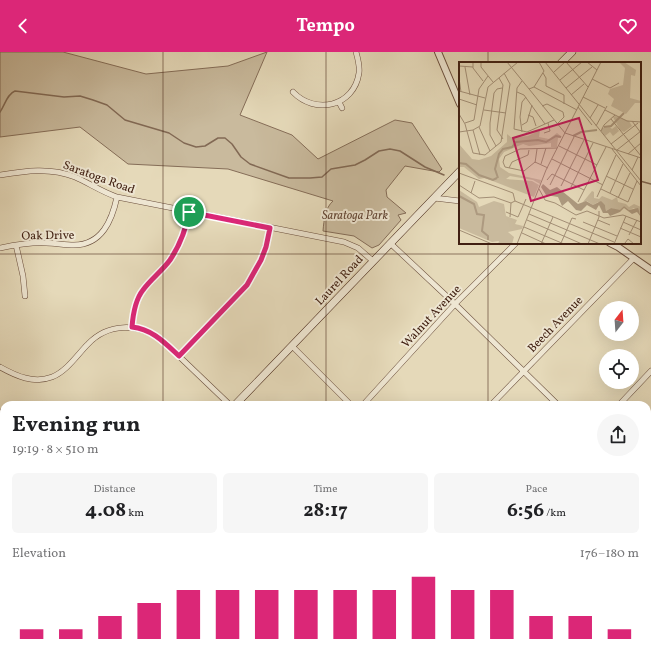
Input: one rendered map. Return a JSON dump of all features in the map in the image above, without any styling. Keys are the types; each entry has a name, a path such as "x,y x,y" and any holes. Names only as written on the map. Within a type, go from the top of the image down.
{"main road":[{"path":"562,62 572,52"},
{"name":"Laurel Road","path":"239,401 459,172"}],"street":[{"path":"293,92 301,99 311,104 325,106 339,102 350,92 357,81 359,68 356,52"},
{"path":"438,52 459,102"},
{"path":"339,102 342,108"},
{"name":"Saratoga Road","path":"0,175 33,170 56,172 73,176 117,197 344,242 358,248 373,261"},
{"name":"Oak Drive","path":"0,248 44,242 78,244 91,240 102,232 109,224 114,213 117,197"},
{"path":"434,198 459,201"},
{"path":"132,327 134,311 138,299 143,289 173,256 183,235 189,212"},
{"path":"179,356 247,285 261,260 266,247 270,228"},
{"path":"390,243 455,304 554,401"},
{"name":"Walnut Avenue","path":"368,401 455,304 515,244"},
{"path":"612,244 651,270"},
{"path":"16,245 23,276 25,296"},
{"name":"Beech Avenue","path":"495,401 634,258"},
{"path":"0,367 15,375 28,379 48,378 64,370 88,344 98,336 116,329 132,327 144,330 157,336 226,401"},
{"path":"292,346 347,401"},
{"path":"623,401 651,371"}],"green space":[{"name":"Saratoga Park","path":"0,52 63,52 146,74 228,66 267,52 240,115 292,135 318,159 395,120 412,123 442,169 439,172 405,166 386,190 387,197 406,213 398,215 401,220 379,245 372,248 354,236 323,231 324,219 330,204 333,201 228,169 128,164 80,127 0,137"}],"waterway":[{"path":"0,112 8,97 15,91 64,97 80,96 107,105 125,120 169,133 184,143 196,147 205,146 218,138 225,138 232,144 241,157 250,164 289,178 322,177 331,169 355,165 379,151 390,149 400,151 425,167 444,175"},
{"path":"641,181 651,184"}],"route":[{"path":"189,212 270,228 266,247 261,260 247,285 179,356 157,336 144,330 132,327 134,311 140,294 173,256 181,241 189,212"}]}
